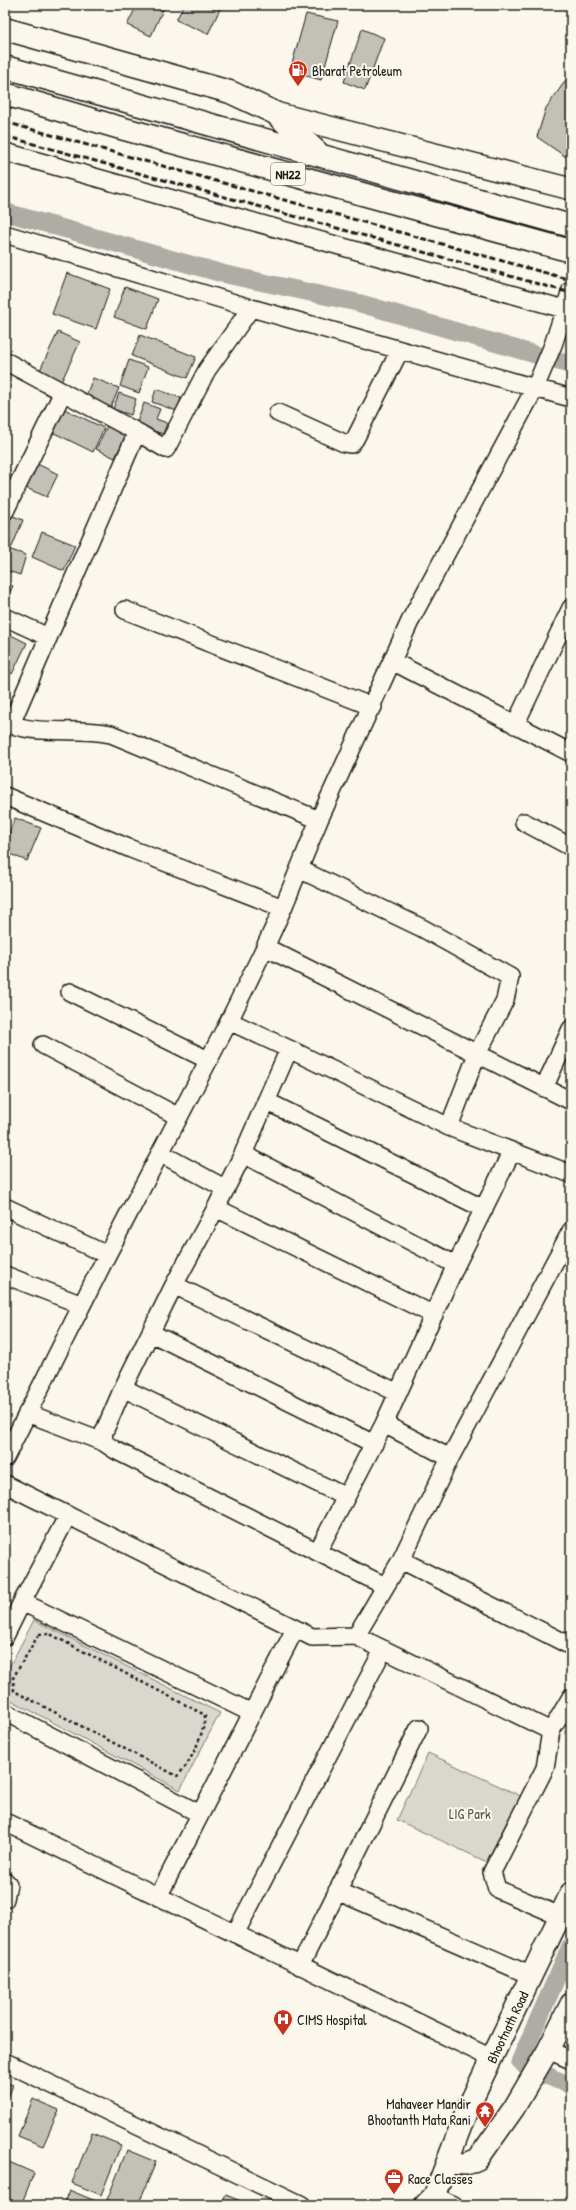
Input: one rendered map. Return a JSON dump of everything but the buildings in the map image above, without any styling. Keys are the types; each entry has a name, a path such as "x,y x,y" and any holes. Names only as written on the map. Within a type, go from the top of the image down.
{"highway":[{"name":"NH22","path":"5,29 230,92 275,113 321,155 571,226"},
{"path":"5,67 321,155"},
{"name":"NH22","path":"5,94 117,127 571,251"}],"street":[{"path":"275,113 571,189"},
{"path":"5,152 568,310"},
{"path":"5,234 251,308 400,350 537,384 571,398"},
{"path":"5,1458 107,1254 229,1021 265,947 320,820 373,707 412,617 537,384 568,310 571,290"},
{"path":"5,361 166,449 207,370 251,308"},
{"path":"278,413 344,443 351,444 356,440 400,350"},
{"path":"5,511 63,392"},
{"path":"137,432 48,637 8,723 36,730 92,730 111,734 320,820"},
{"path":"516,725 571,608"},
{"path":"125,610 373,707"},
{"path":"5,617 48,637"},
{"path":"392,661 571,753"},
{"path":"5,796 131,849 283,908"},
{"path":"524,822 571,847"},
{"path":"299,869 422,928 510,977 505,1000 477,1054 449,1127"},
{"path":"265,947 571,1102"},
{"path":"70,992 208,1060"},
{"path":"229,1021 449,1127 571,1174"},
{"path":"544,1088 571,1029"},
{"path":"43,1045 179,1117"},
{"path":"103,1442 104,1432 123,1388 174,1285 226,1189 289,1049"},
{"path":"266,1101 484,1209"},
{"path":"318,1551 384,1424 456,1265 512,1151"},
{"path":"160,1153 226,1189"},
{"path":"243,1154 456,1265"},
{"path":"5,1207 107,1254"},
{"path":"216,1208 434,1315"},
{"path":"356,1636 401,1560 450,1458 571,1231"},
{"path":"5,1275 82,1305"},
{"path":"174,1285 398,1393"},
{"path":"151,1333 374,1444"},
{"path":"123,1388 346,1497"},
{"path":"27,1414 103,1442 115,1450 385,1586"},
{"path":"384,1424 450,1458"},
{"path":"5,1484 312,1637 356,1636 551,1732"},
{"path":"5,1636 68,1515"},
{"path":"401,1560 571,1646"},
{"path":"22,1602 252,1713"},
{"path":"158,1897 295,1629"},
{"path":"235,1934 383,1650"},
{"path":"560,1916 497,1889 492,1872 545,1768 551,1732 571,1697"},
{"path":"5,1712 200,1814"},
{"path":"300,1966 418,1728"},
{"path":"5,1822 491,2058"},
{"path":"5,1881 8,1884 5,1899"},
{"path":"337,1891 532,1976"},
{"name":"Bhootnath Road","path":"432,2202 469,2105 571,1893"},
{"path":"448,2163 466,2164 478,2159 514,2108 545,2056 571,2004"},
{"path":"545,2056 571,2060"},
{"path":"5,2062 277,2200 302,2205"},
{"path":"432,2202 454,2205"}],"path":[{"path":"39,1634 50,1634 204,1715 204,1726 184,1769 177,1776 14,1691 13,1678 39,1634"}],"green space":[{"path":"34,1620 220,1713 180,1790 7,1698 5,1675"},
{"name":"LIG Park","path":"428,1753 525,1798 489,1863 397,1820"}],"waterway":[{"path":"5,212 224,274 359,303 571,365"},
{"path":"571,1945 520,2061 525,2066 571,2086"}],"railway":[{"path":"5,122 571,280"},
{"path":"5,136 571,293"}],"place":[{"name":"Bharat Petroleum","path":"298,87"},
{"name":"CIMS Hospital","path":"283,2036"},
{"name":"Mahaveer Mandir Bhootanth Mata Rani","path":"485,2128"},
{"name":"Race Classes","path":"394,2195"}]}
